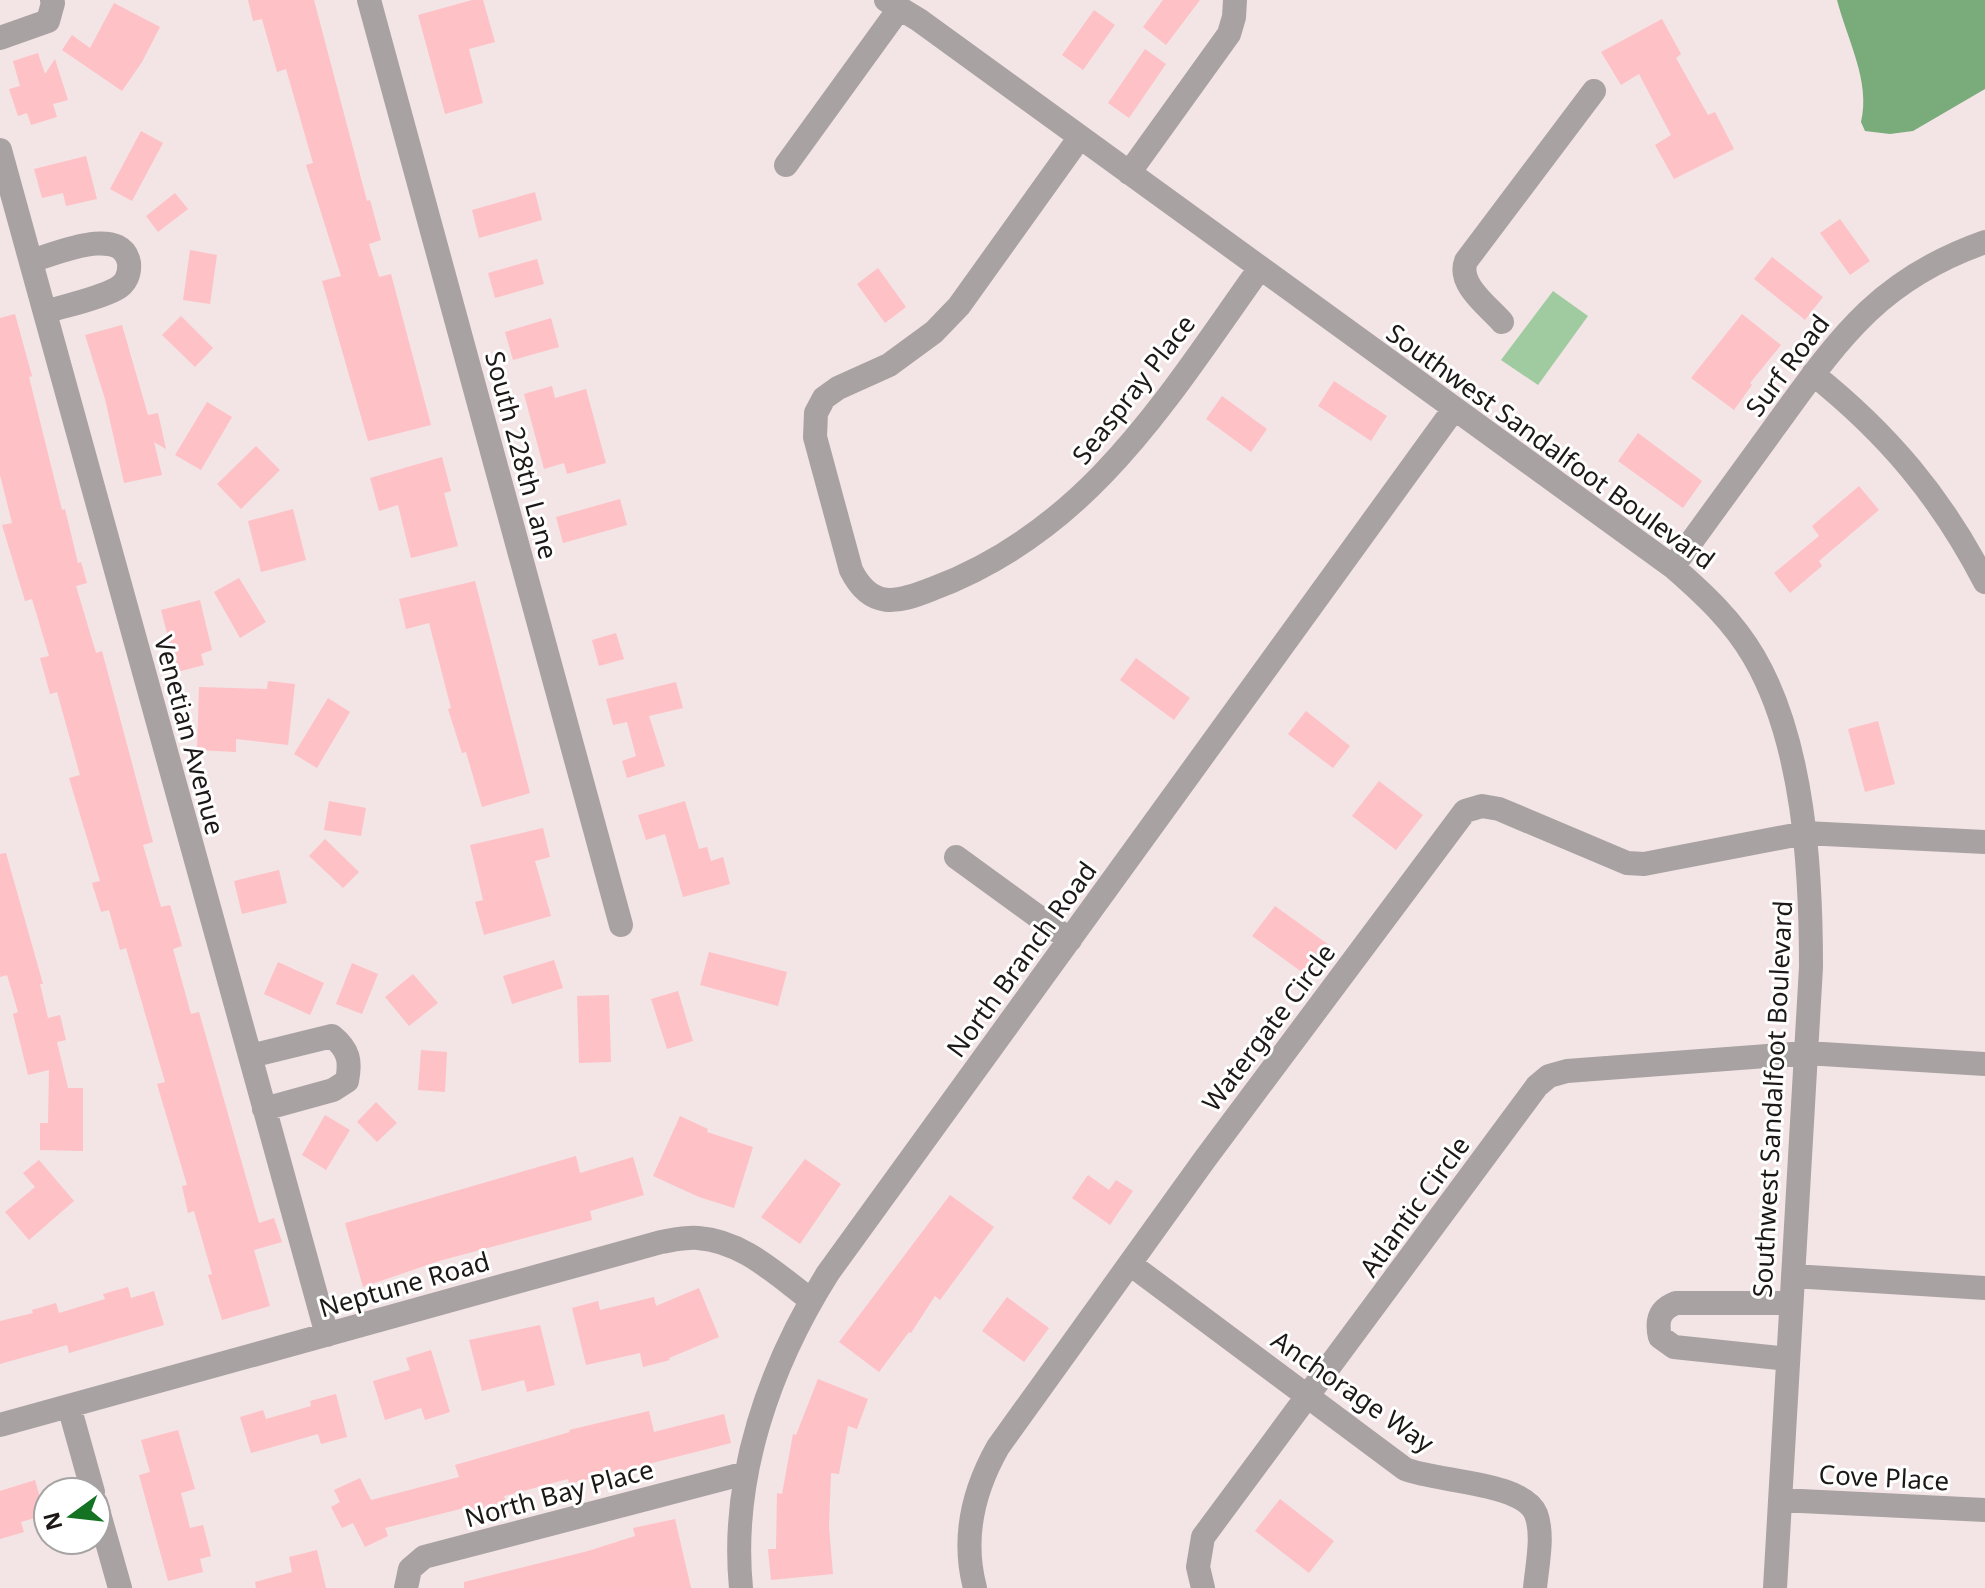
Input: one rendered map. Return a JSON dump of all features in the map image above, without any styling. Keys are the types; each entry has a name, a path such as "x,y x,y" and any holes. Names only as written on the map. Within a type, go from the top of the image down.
{"street":[{"path":"0,38 48,21 52,0"},
{"name":"South 228th Lane","path":"369,0 621,925"},
{"path":"1129,173 1229,34 1235,0"},
{"path":"786,165 892,5"},
{"name":"Southwest Sandalfoot Boulevard","path":"892,5 919,20 1673,567 1704,593 1731,623 1754,656 1779,710 1805,833 1811,914 1811,967 1775,1588"},
{"path":"1502,322 1467,282 1463,269 1594,91"},
{"name":"Seaspray Place","path":"1080,137 959,306 934,332 889,365 838,388 824,398 816,413 815,437 851,570 859,586 888,601 905,600 958,580 1009,553 1061,515 1099,481 1137,438 1260,268"},
{"name":"Venetian Avenue","path":"0,150 327,1335"},
{"path":"31,261 98,242 115,244 126,253 130,268 127,280 116,289 45,312"},
{"name":"Surf Road","path":"1673,567 1851,326 1897,285 1933,264 1985,242"},
{"path":"1813,374 1854,406 1918,475 1942,508 1985,582"},
{"name":"North Branch Road","path":"741,1588 740,1505 754,1439 780,1366 811,1300 1454,409"},
{"name":"Watergate Circle","path":"975,1588 970,1569 969,1534 977,1491 998,1447 1465,811 1482,806 1499,809 1627,863 1644,864 1805,833"},
{"path":"1805,833 1985,842"},
{"path":"956,857 1070,940"},
{"path":"250,1056 332,1036 345,1047 350,1064 347,1081 333,1090 264,1109"},
{"name":"Atlantic Circle","path":"1203,1588 1198,1567 1203,1537 1537,1086 1549,1076 1567,1071 1806,1053 1985,1064"},
{"name":"Neptune Road","path":"0,1425 661,1242 711,1239 746,1251 811,1300"},
{"name":"Anchorage Way","path":"1130,1264 1405,1469 1421,1475 1508,1491 1525,1498 1536,1512 1539,1527 1535,1588"},
{"path":"1793,1276 1985,1288"},
{"path":"1788,1359 1674,1347 1660,1337 1658,1321 1667,1307 1676,1303 1791,1303"},
{"path":"69,1406 89,1476"},
{"name":"North Bay Place","path":"406,1588 410,1569 424,1557 746,1473"},
{"name":"Cove Place","path":"1780,1500 1985,1510"},
{"path":"111,1556 120,1588"}],"shaded area":[{"path":"1837,0 1985,0 1985,89 1913,131 1890,134 1865,131 1861,122 1863,92 1860,76"},
{"path":"1553,291 1588,316 1538,385 1501,360"}],"building":[{"path":"248,0 314,0 367,201 370,200 381,240 369,244 379,277 391,274 431,425 368,441 322,281 341,276 306,165 313,163 286,69 277,72 262,19 253,21"},
{"path":"472,0 483,0 495,42 469,49 483,103 445,114 418,15"},
{"path":"1163,0 1200,0 1166,45 1143,27"},
{"path":"114,3 160,27 122,91 62,50 72,35 90,48"},
{"path":"1094,10 1115,25 1083,70 1062,55"},
{"path":"1662,19 1681,54 1676,58 1708,115 1715,112 1734,149 1674,179 1655,145 1671,135 1639,74 1621,85 1601,52"},
{"path":"1145,49 1166,64 1129,118 1108,103"},
{"path":"38,53 45,74 55,59 68,100 53,104 57,117 31,125 27,113 18,116 9,89 20,86 13,61"},
{"path":"141,131 163,143 132,201 110,189"},
{"path":"86,156 97,199 66,206 63,193 42,198 34,169"},
{"path":"535,192 542,220 479,238 472,210"},
{"path":"175,193 188,209 158,232 146,216"},
{"path":"1840,219 1870,261 1850,275 1820,233"},
{"path":"190,250 217,255 210,304 183,300"},
{"path":"1772,257 1823,297 1805,320 1754,279"},
{"path":"537,259 544,284 495,298 488,273"},
{"path":"878,268 906,307 885,323 857,284"},
{"path":"15,314 62,510 65,509 78,563 81,562 87,583 76,586 96,653 102,651 153,842 143,845 161,907 170,905 182,946 173,949 191,1014 199,1012 259,1223 274,1218 282,1242 254,1250 270,1306 222,1320 194,1211 188,1213 182,1186 187,1185 157,1084 165,1082 126,948 120,950 109,910 101,912 92,883 100,881 69,778 80,775 57,692 50,694 40,658 49,656 32,599 25,601 2,525 12,523 0,475 0,318"},
{"path":"1742,314 1781,345 1750,383 1752,385 1734,410 1691,378"},
{"path":"181,316 213,348 195,367 162,335"},
{"path":"551,318 559,347 513,360 505,332"},
{"path":"122,325 148,415 158,413 166,449 154,442 162,475 124,483 105,399 85,335"},
{"path":"1334,381 1387,416 1371,441 1318,406"},
{"path":"552,386 555,398 586,389 606,463 567,474 564,463 544,469 524,394"},
{"path":"1222,396 1267,429 1251,452 1206,419"},
{"path":"207,402 232,417 201,470 175,455"},
{"path":"1638,433 1702,481 1683,508 1618,461"},
{"path":"256,446 280,470 241,509 217,484"},
{"path":"442,457 451,491 444,493 458,546 411,558 398,505 379,511 370,478"},
{"path":"1859,486 1879,510 1819,561 1822,566 1790,593 1774,573 1819,536 1812,526"},
{"path":"620,499 627,525 563,543 556,517"},
{"path":"293,509 306,560 261,572 248,521"},
{"path":"239,578 266,622 240,638 214,592"},
{"path":"475,581 530,793 482,807 466,752 462,753 448,709 451,708 429,623 406,629 399,599"},
{"path":"200,600 212,650 201,654 204,665 177,672 161,610"},
{"path":"616,633 624,659 599,666 592,640"},
{"path":"1136,658 1190,698 1174,720 1120,680"},
{"path":"268,681 295,684 288,745 236,739 236,752 197,750 199,687 267,689"},
{"path":"676,682 683,708 649,716 665,766 627,778 622,761 636,756 627,722 613,725 606,699"},
{"path":"328,698 350,712 317,768 294,754"},
{"path":"1306,711 1350,746 1333,768 1288,734"},
{"path":"1878,721 1895,784 1865,792 1848,729"},
{"path":"1379,781 1423,815 1396,850 1352,816"},
{"path":"329,801 366,808 361,836 324,830"},
{"path":"685,801 699,849 707,847 711,861 723,857 730,884 683,897 665,834 646,840 638,815"},
{"path":"543,828 550,857 535,861 551,916 484,935 475,902 483,900 470,845"},
{"path":"325,839 359,872 343,888 309,856"},
{"path":"6,853 43,984 40,984 48,1018 60,1015 66,1040 57,1042 68,1088 83,1088 83,1151 40,1150 40,1123 48,1123 49,1070 28,1075 13,1014 18,1012 7,975 0,977 0,854"},
{"path":"279,870 287,903 242,914 234,881"},
{"path":"1275,906 1329,945 1306,975 1252,936"},
{"path":"709,952 787,972 778,1006 700,985"},
{"path":"554,960 563,988 512,1004 503,976"},
{"path":"278,962 324,983 310,1015 264,994"},
{"path":"352,963 378,974 362,1014 336,1004"},
{"path":"413,974 438,1003 409,1026 385,997"},
{"path":"678,991 693,1041 667,1049 651,999"},
{"path":"609,995 611,1062 579,1063 577,996"},
{"path":"421,1050 447,1052 445,1092 418,1090"},
{"path":"376,1102 397,1123 377,1142 357,1122"},
{"path":"325,1115 350,1130 326,1170 302,1155"},
{"path":"680,1116 708,1129 707,1132 753,1147 734,1208 699,1197 653,1176"},
{"path":"576,1156 580,1173 633,1157 644,1195 590,1211 592,1220 439,1261 363,1287 345,1223"},
{"path":"805,1159 841,1184 800,1244 761,1217"},
{"path":"39,1160 74,1201 29,1240 5,1212 35,1187 23,1173"},
{"path":"1088,1175 1109,1190 1116,1180 1133,1191 1110,1225 1072,1198"},
{"path":"950,1195 994,1227 940,1300 935,1296 911,1333 879,1372 839,1342"},
{"path":"128,1287 131,1298 154,1291 164,1325 69,1353 67,1345 0,1364 0,1321 33,1313 32,1310 56,1303 59,1313 105,1299 103,1294"},
{"path":"699,1288 719,1337 670,1360 643,1367 640,1353 586,1365 572,1308 598,1301 600,1310 654,1297 656,1306"},
{"path":"1007,1297 1049,1328 1024,1362 982,1331"},
{"path":"540,1325 555,1385 527,1392 524,1380 482,1391 469,1340"},
{"path":"431,1350 450,1412 425,1420 421,1408 385,1420 373,1381 410,1370 406,1358"},
{"path":"818,1379 868,1399 857,1429 848,1426 839,1474 831,1473 829,1527 833,1574 771,1580 768,1549 776,1549 777,1493 782,1494 793,1434 796,1435"},
{"path":"336,1394 347,1437 321,1444 318,1434 251,1453 240,1417 263,1410 266,1419 311,1406 310,1401"},
{"path":"649,1411 654,1432 724,1414 731,1443 569,1484 568,1479 504,1496 506,1502 470,1513 468,1507 385,1528 388,1536 365,1547 353,1523 342,1528 331,1507 340,1502 334,1490 360,1478 371,1500 459,1477 455,1465 569,1430"},
{"path":"178,1430 195,1489 181,1493 190,1528 203,1525 211,1556 200,1559 203,1572 168,1581 139,1475 150,1472 141,1440"},
{"path":"32,1481 32,1519 21,1522 24,1532 0,1539 0,1491"},
{"path":"1280,1499 1334,1541 1309,1573 1255,1531"},
{"path":"675,1519 691,1588 464,1588 464,1582 588,1551 635,1536 633,1528"},
{"path":"317,1550 326,1588 256,1588 255,1582 292,1572 289,1557"}]}
